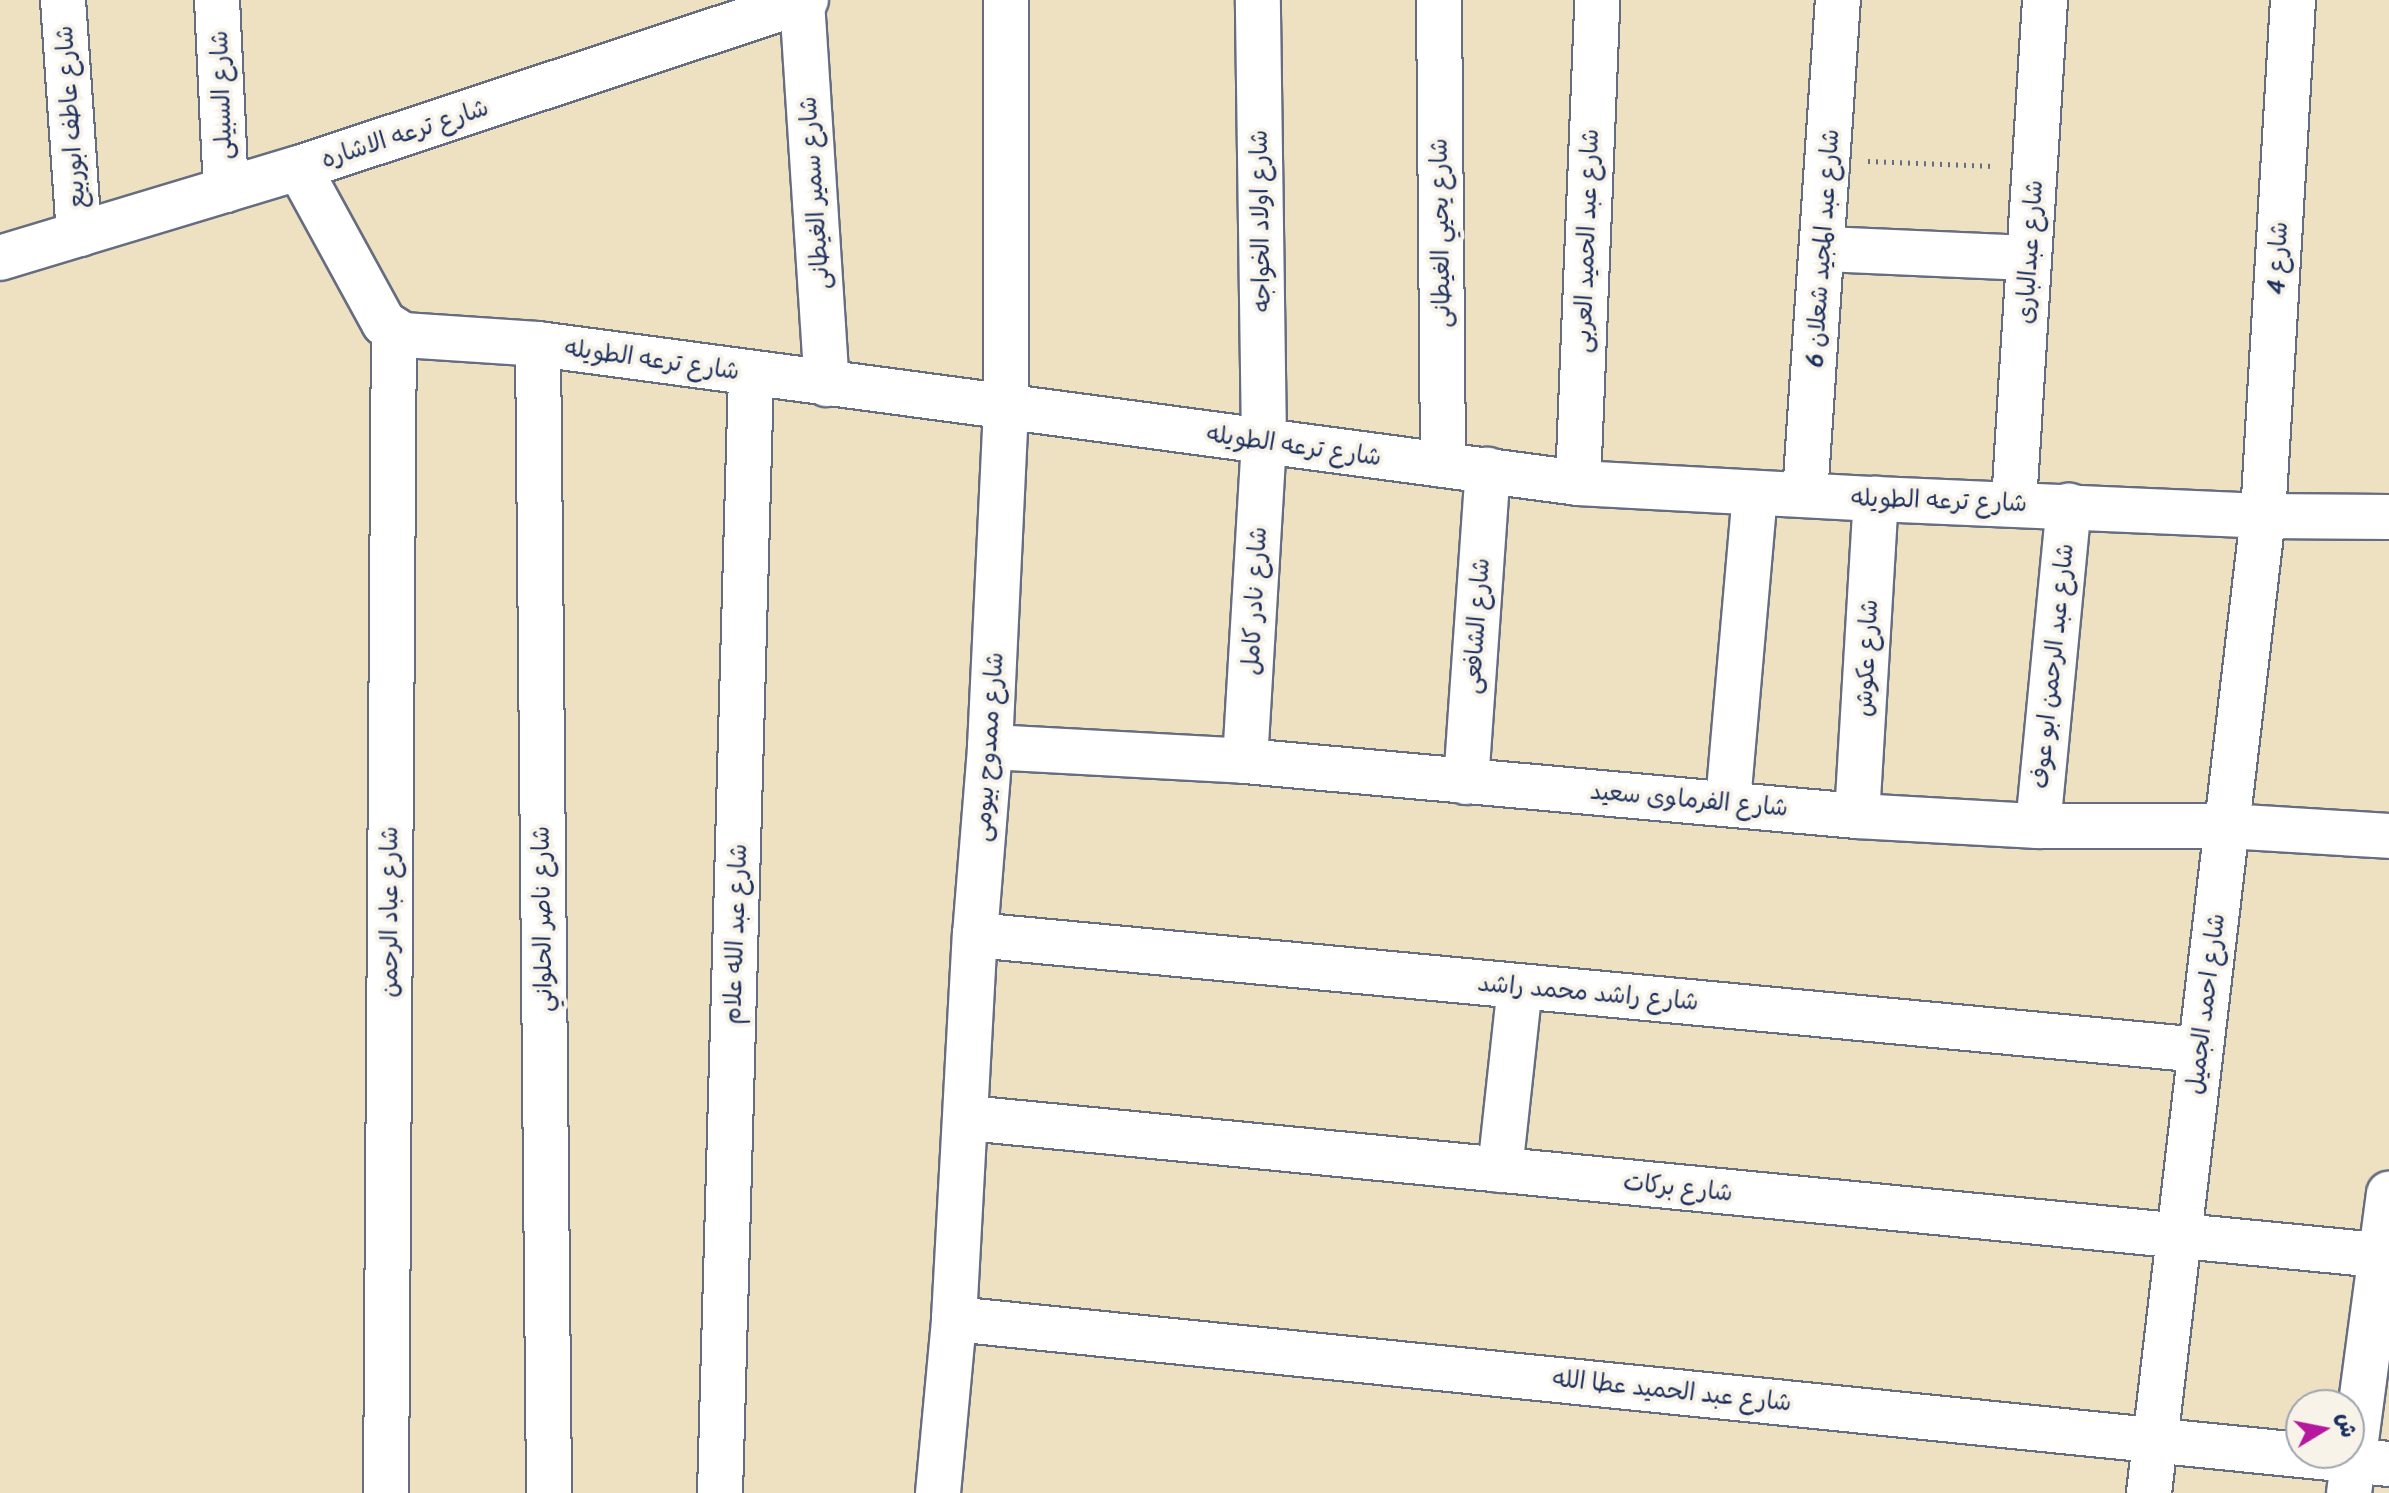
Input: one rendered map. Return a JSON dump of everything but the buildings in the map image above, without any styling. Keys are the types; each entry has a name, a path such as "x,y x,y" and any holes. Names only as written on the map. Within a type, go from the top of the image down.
{"street":[{"name":"شارع عاطف ابوربيع","path":"63,0 79,234"},
{"name":"شارع السبيلى","path":"217,0 226,190"},
{"name":"شارع ممدوح بيومى","path":"938,1493 968,1118 975,935 990,747 1006,407 1006,0"},
{"name":"شارع اولاد الخواجه","path":"1258,0 1264,442"},
{"name":"شارع يحيي الغيطانى","path":"1439,0 1443,465"},
{"name":"شارع عبد الحميد العربى","path":"1578,483 1597,0"},
{"name":"شارع عبد المجيد شعلان 6","path":"1805,495 1824,249 1838,0"},
{"name":"شارع عبدالبارى","path":"2014,503 2045,0"},
{"name":"شارع 4","path":"2263,516 2293,0"},
{"name":"شارع ترعه الاشاره","path":"0,258 299,168 804,1"},
{"name":"شارع سمير الغيطانى","path":"804,1 827,384"},
{"path":"299,168 384,323 394,332"},
{"path":"1824,249 2029,258"},
{"name":"شارع ترعه الطويله","path":"394,332 413,337 538,344 1578,483 2263,516 2389,517"},
{"name":"شارع عباد الرحمن","path":"386,1493 394,332"},
{"name":"شارع ناصر الحلواني","path":"538,344 549,1493"},
{"name":"شارع عبد الله علام","path":"720,1493 751,374"},
{"name":"شارع نادر كامل","path":"1245,761 1264,442"},
{"name":"شارع الشافعى","path":"1466,782 1488,470"},
{"path":"1728,802 1755,493"},
{"name":"شارع عكوش","path":"1857,816 1876,499"},
{"name":"شارع عبد الرحمن ابو عوف","path":"2038,826 2069,505"},
{"name":"شارع احمد الجميل","path":"2149,1493 2263,516"},
{"name":"شارع الفرماوى سعيد","path":"990,747 1245,761 1857,816 2038,826 2227,826 2389,836"},
{"name":"شارع راشد محمد راشد","path":"975,935 2201,1050"},
{"path":"1500,1170 1520,987"},
{"name":"شارع بركات","path":"968,1118 2385,1256"},
{"path":"2363,1473 2389,1194"},
{"name":"شارع عبد الحميد عطا الله","path":"954,1319 2156,1439 2363,1473"}],"path":[{"path":"1829,159 2035,167"}]}
